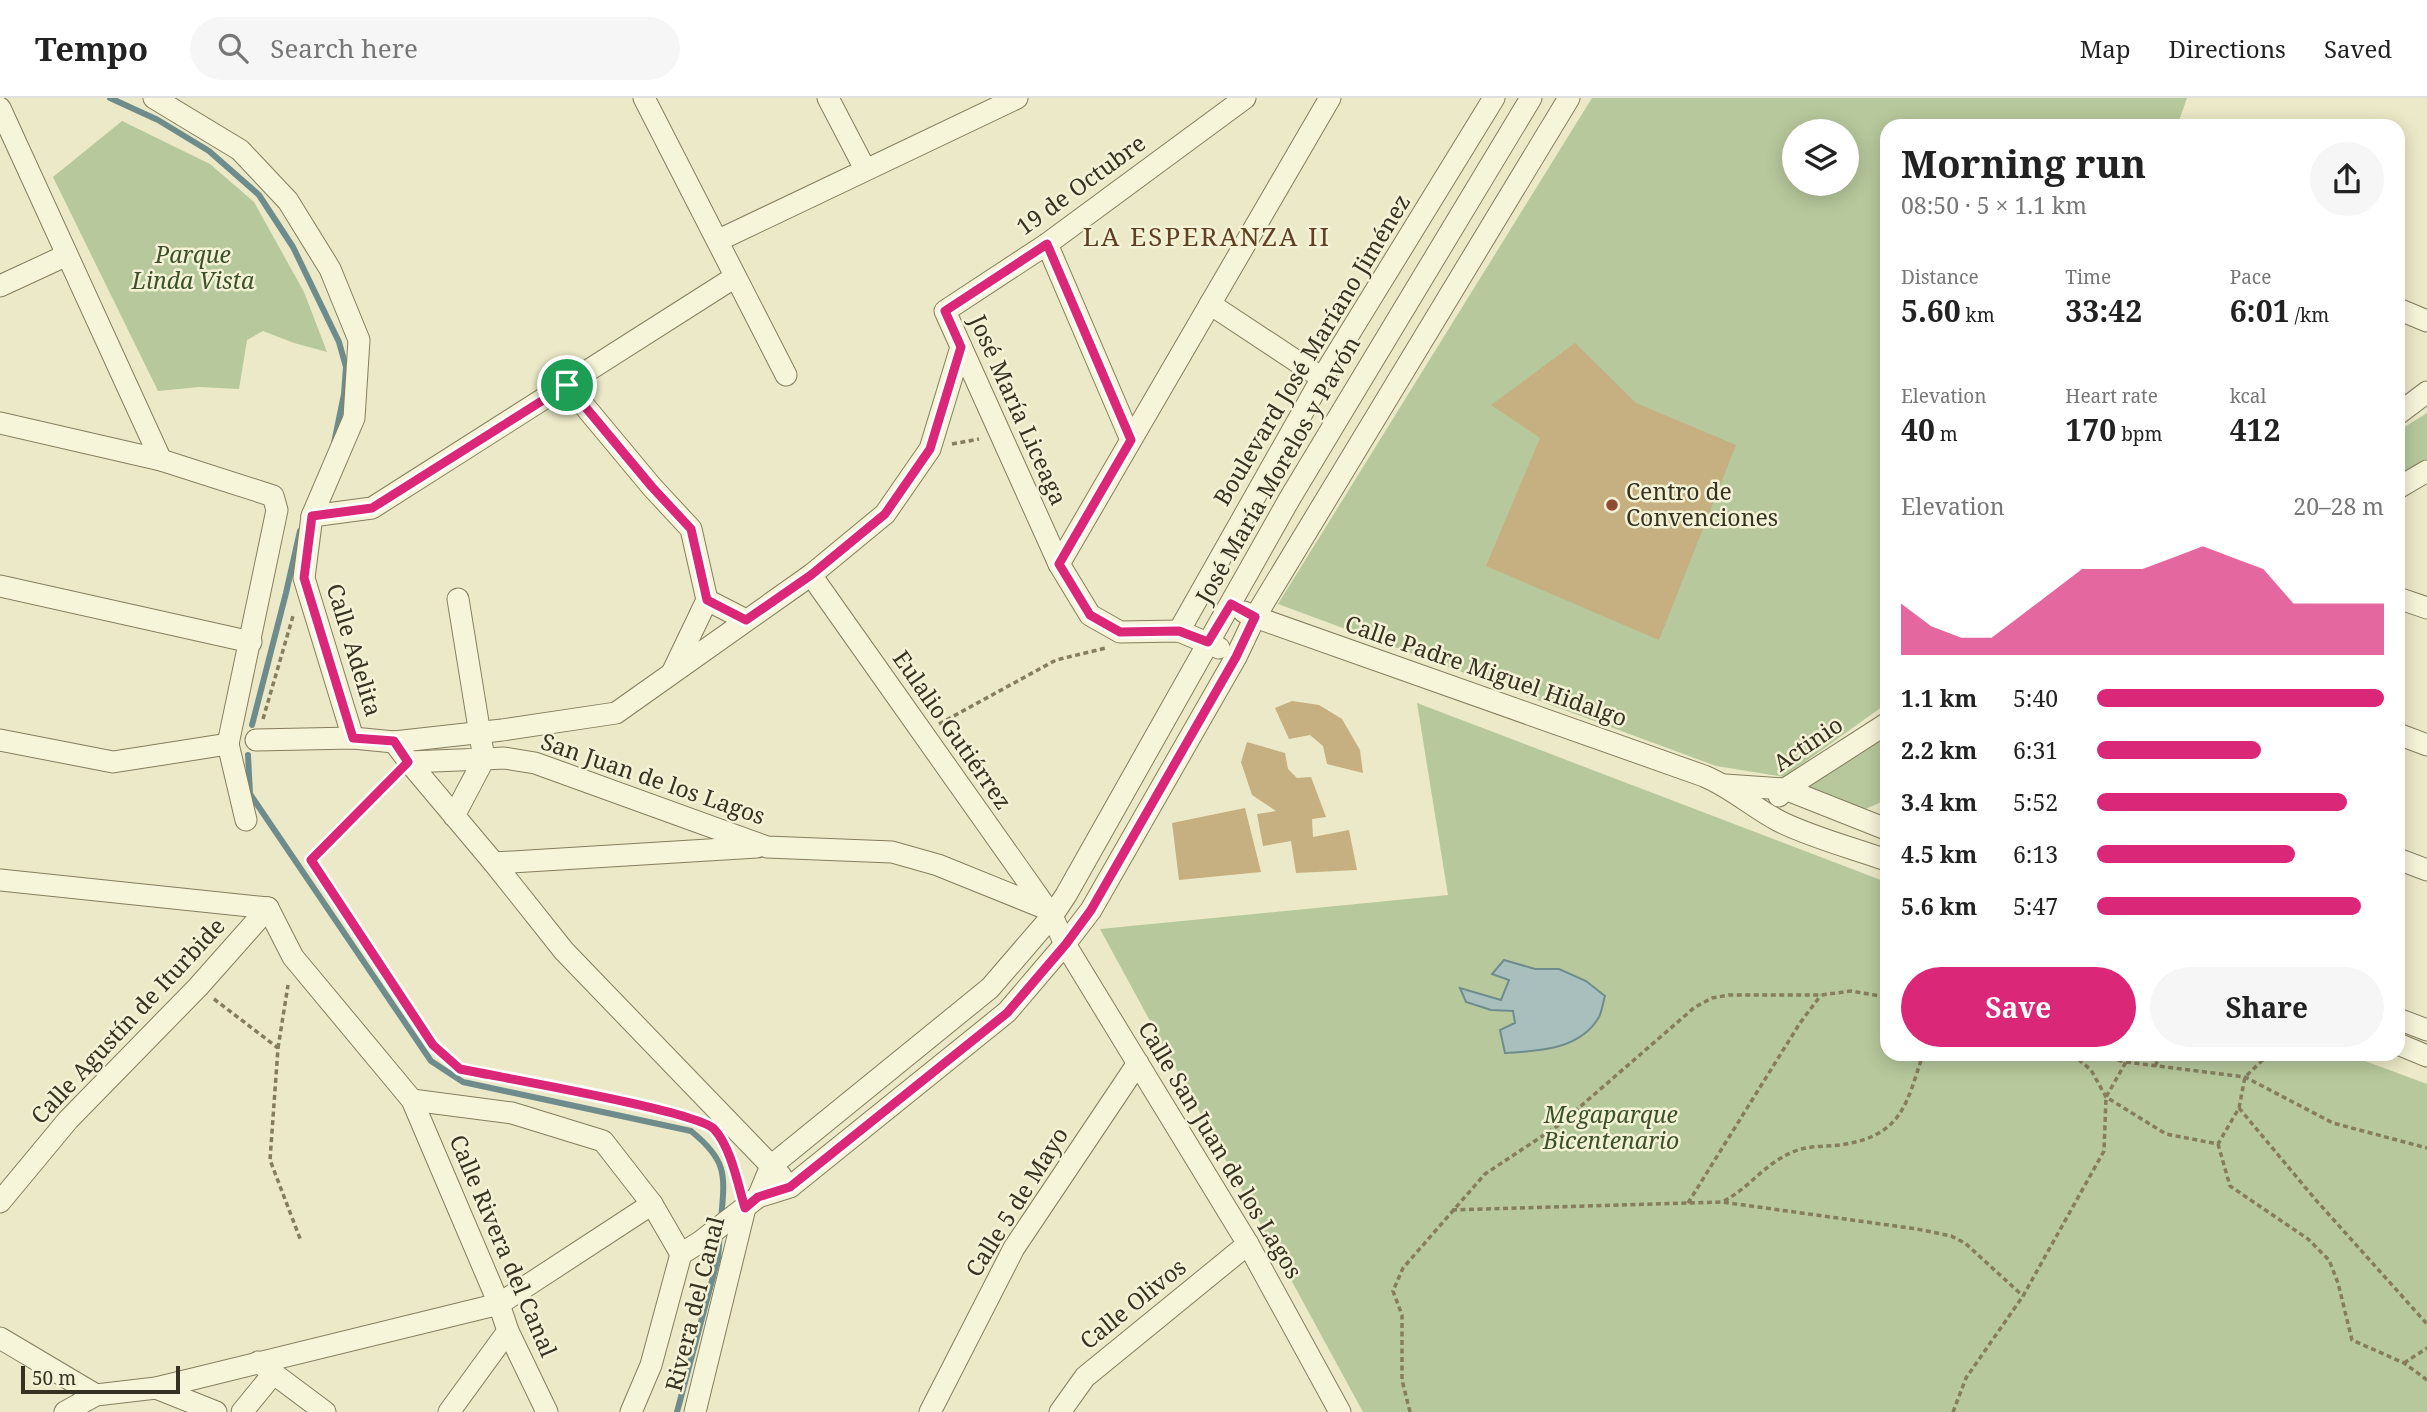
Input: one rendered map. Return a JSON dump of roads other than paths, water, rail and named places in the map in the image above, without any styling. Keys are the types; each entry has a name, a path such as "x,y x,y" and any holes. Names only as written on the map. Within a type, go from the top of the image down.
{"street":[{"path":"154,98 240,150 288,201 330,269 359,340 354,418 312,516"},
{"path":"644,98 786,375"},
{"path":"828,98 865,169"},
{"name":"19 de Octubre","path":"945,311 1047,244 1245,98"},
{"path":"1059,564 1330,98"},
{"name":"Boulevard José Maríano Jiménez","path":"1179,631 1322,378 1494,98"},
{"name":"José María Morelos y Pavón","path":"749,1205 771,1166 990,988 1066,895 1290,498 1531,98"},
{"path":"631,1412 650,1366 681,1254 749,1205 790,1187 1007,1013 1066,944 1091,910 1236,657 1255,617 1569,98"},
{"path":"719,240 1014,99"},
{"path":"0,108 161,460"},
{"path":"1047,244 1131,440"},
{"path":"0,286 67,255"},
{"path":"312,516 372,508 735,277"},
{"path":"1210,304 1322,378"},
{"name":"José María Liceaga","path":"945,311 1059,564 1090,615 1120,632 1179,631 1236,657"},
{"path":"2405,312 2427,321"},
{"path":"256,740 353,738 394,741 492,731 616,713 811,575 885,514 930,449 961,347"},
{"path":"567,385 652,487 691,529 707,600 672,673"},
{"path":"2405,409 2427,392"},
{"path":"0,423 161,460 273,496 278,510 228,744 246,820"},
{"path":"2405,484 2424,475"},
{"name":"Calle Adelita","path":"312,516 304,578 353,738"},
{"name":"Eulalio Gutiérrez","path":"811,575 1049,913"},
{"path":"0,586 251,642"},
{"path":"454,816 484,759 492,731 458,599"},
{"path":"707,600 746,620"},
{"path":"2405,600 2427,608"},
{"name":"Calle Padre Miguel Hidalgo","path":"1231,604 1255,617 1726,785 1785,789 1880,827"},
{"name":"Actinio","path":"1765,814 1785,789 1880,728"},
{"path":"2405,737 2427,746"},
{"path":"0,740 113,762 228,744"},
{"path":"394,741 408,762 564,951 790,1187"},
{"name":"San Juan de los Lagos","path":"408,762 504,758 535,763 767,847 891,852 938,865 1049,913"},
{"name":"Calle Padre Miguel Hidalgo","path":"1726,785 1782,823 1880,858"},
{"path":"1863,821 1880,814"},
{"path":"494,863 767,847"},
{"path":"2405,862 2427,870"},
{"path":"0,880 268,908"},
{"name":"Calle Rivera del Canal","path":"268,908 293,957 412,1100 508,1331 547,1412"},
{"name":"Calle Agustín de Iturbide","path":"0,1202 68,1120 198,987 268,908"},
{"name":"Calle San Juan de los Lagos","path":"1049,913 1248,1244 1340,1412"},
{"path":"2405,1022 2427,1030"},
{"path":"2405,1047 2427,1056"},
{"name":"Calle 5 de Mayo","path":"930,1412 1014,1248 1138,1063"},
{"name":"Calle Rivera del Canal","path":"412,1100 512,1113 603,1141 652,1204 681,1254"},
{"path":"65,1412 96,1395 156,1388 266,1368 499,1304 652,1204"},
{"name":"Rivera del Canal","path":"695,1412 749,1205"},
{"name":"Calle Olivos","path":"1060,1412 1085,1377 1248,1244"},
{"path":"449,1412 508,1331"},
{"path":"0,1338 96,1395"},
{"path":"242,1412 266,1368"},
{"path":"266,1368 325,1412"},
{"path":"156,1388 216,1412"}],"water":[{"path":"1504,960 1535,969 1559,969 1586,981 1605,996 1599,1017 1581,1036 1557,1047 1505,1053 1500,1030 1515,1023 1513,1011 1491,1010 1466,1002 1460,988 1501,1000 1509,980 1492,974"}],"waterway":[{"path":"110,98 158,120 209,151 259,195 293,247 339,342 346,367 344,394 334,443"},
{"path":"252,725 300,531"},
{"path":"248,755 250,794 431,1061 463,1082 691,1131 718,1160 723,1180 721,1220"},
{"path":"677,1412 718,1258 720,1234"}],"place":[{"name":"Centro de Convenciones","path":"1612,505"}],"district":[{"name":"LA ESPERANZA II","path":"1207,237"}],"park label":[{"name":"Parque Linda Vista","path":"193,268"},
{"name":"Megaparque Bicentenario","path":"1611,1128"}]}
